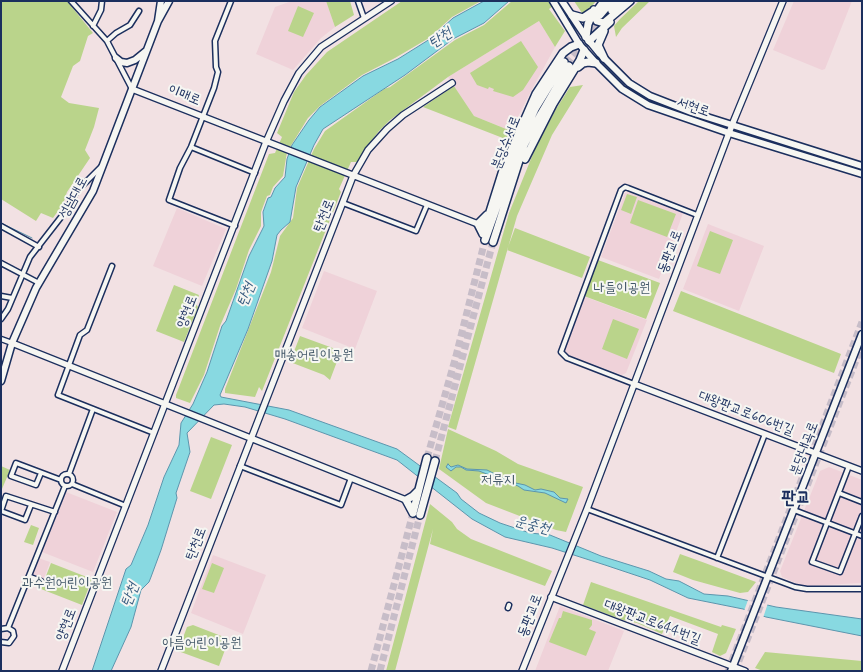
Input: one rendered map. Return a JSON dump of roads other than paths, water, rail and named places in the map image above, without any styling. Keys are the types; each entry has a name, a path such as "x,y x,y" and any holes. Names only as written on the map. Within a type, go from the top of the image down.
{"highway":[{"path":"603,1 594,15 597,21 604,23 630,1"},
{"path":"603,1 598,45 604,58"},
{"path":"493,242 528,150 569,66 612,1"},
{"path":"572,15 583,18 602,17 621,1"},
{"path":"585,43 588,24 633,1"},
{"path":"484,239 488,212 504,167 536,94 562,53 571,47 585,43"},
{"path":"569,66 588,62 596,63"},
{"name":"분당수서로","path":"484,239 523,136 535,109 569,66"},
{"path":"484,239 478,224 488,212"},
{"path":"415,499 406,500 413,513 415,499 426,460"},
{"path":"420,515 434,464"}],"main road":[{"name":"성남대로","path":"158,21 161,1"},
{"name":"성남대로","path":"1,381 12,344 39,283 88,202 104,164 158,21 169,1"},
{"name":"양현로","path":"62,671 235,226 266,142 288,92 304,66 321,48 391,1"},
{"name":"동판교로","path":"522,671 587,509 732,125 783,1"},
{"name":"서현로","path":"563,2 572,15 596,63 622,89 648,105 729,133 862,174"},
{"name":"서현로","path":"554,3 585,43 604,58 629,82 650,96 686,111 862,166"},
{"path":"116,58 121,62 127,63 135,60 147,50"},
{"name":"탄천로","path":"161,671 353,176 368,150 387,129 403,116 452,83"},
{"name":"이매로","path":"132,89 353,176"},
{"path":"353,176 478,224"},
{"name":"분당내곡로","path":"732,669 862,334"},
{"path":"12,344 251,437 406,500"},
{"name":"대왕판교로606번길","path":"634,384 862,471"},
{"name":"대왕판교로644번길","path":"551,597 732,669 745,671"}],"street":[{"path":"71,1 107,41 132,89"},
{"path":"93,26 101,10 102,1"},
{"path":"231,1 215,41 216,67 218,72 214,88 168,200 235,226"},
{"path":"358,1 364,18"},
{"path":"107,41 116,32 130,25 139,12"},
{"path":"191,147 255,173"},
{"path":"1,319 30,257 65,212 77,191 104,164"},
{"path":"634,384 567,358 561,352 620,190 625,187 697,215"},
{"path":"343,203 416,231 427,205"},
{"path":"1,226 39,247"},
{"path":"1,263 22,276 39,283"},
{"path":"112,266 87,330 80,335 58,395 154,433"},
{"path":"1,296 12,298"},
{"path":"1,339 12,344"},
{"path":"69,474 93,409"},
{"path":"717,558 765,434"},
{"path":"41,473 36,485 11,476 16,463 61,480 65,486"},
{"path":"240,466 341,505 351,478"},
{"path":"849,466 812,562 840,572 862,516"},
{"path":"61,480 63,476 69,474"},
{"path":"69,474 73,478 72,484"},
{"path":"65,486 72,484 126,506"},
{"path":"8,628 30,577 65,486"},
{"path":"839,493 862,502"},
{"path":"31,505 25,520 1,511 6,496 55,512"},
{"path":"587,509 768,578 801,589 862,589"},
{"path":"794,510 862,536"},
{"path":"30,577 41,582"},
{"path":"1,629 8,628 13,631 13,639 8,643 1,642"}],"water":[{"name":"탄천","path":"484,1 509,1 484,23 453,39 405,75 323,129 314,145 296,187 290,222 277,235 272,261 248,329 220,395 221,397 289,410 397,449 457,493 461,499 479,513 500,523 530,533 550,535 601,556 649,571 666,579 679,581 704,594 728,596 776,607 862,619 862,636 766,617 743,609 688,598 650,580 605,565 552,548 505,537 472,519 397,460 285,419 245,407 224,404 214,405 187,433 190,452 176,493 177,498 161,550 151,577 149,582 141,590 131,627 111,671 92,671 126,569 131,565 148,525 164,477 179,445 181,423 193,404 207,372 222,326 226,321 249,256 264,226 263,212 268,198 271,197 275,188 285,177 287,159 292,145 320,107 363,76 398,59 430,39 453,18"},
{"path":"448,464 451,467 458,465 467,469 487,470 511,482 525,485 535,490 541,489 554,492 560,498 568,499 566,503 545,493 524,490 518,486 479,471 466,470 461,467 456,467 451,471 446,467"}],"waterway":[{"path":"1,223 32,238"}],"tunnel":[{"path":"564,62 599,16"},
{"path":"569,66 605,18"},
{"path":"427,458 456,356 485,240"},
{"path":"435,461 493,242"},
{"path":"728,671 862,322"},
{"path":"735,671 862,345"},
{"path":"371,671 413,513"},
{"path":"380,671 420,515"}],"district":[{"name":"판교","path":"796,499"}],"park label":[{"name":"나들이공원","path":"622,289"},
{"name":"매송어린이공원","path":"314,356"},
{"name":"저류지","path":"498,481"},
{"name":"과수원어린이공원","path":"67,584"},
{"name":"아름어린이공원","path":"202,644"}],"water label":[{"name":"운중천","path":"532,526"}]}
